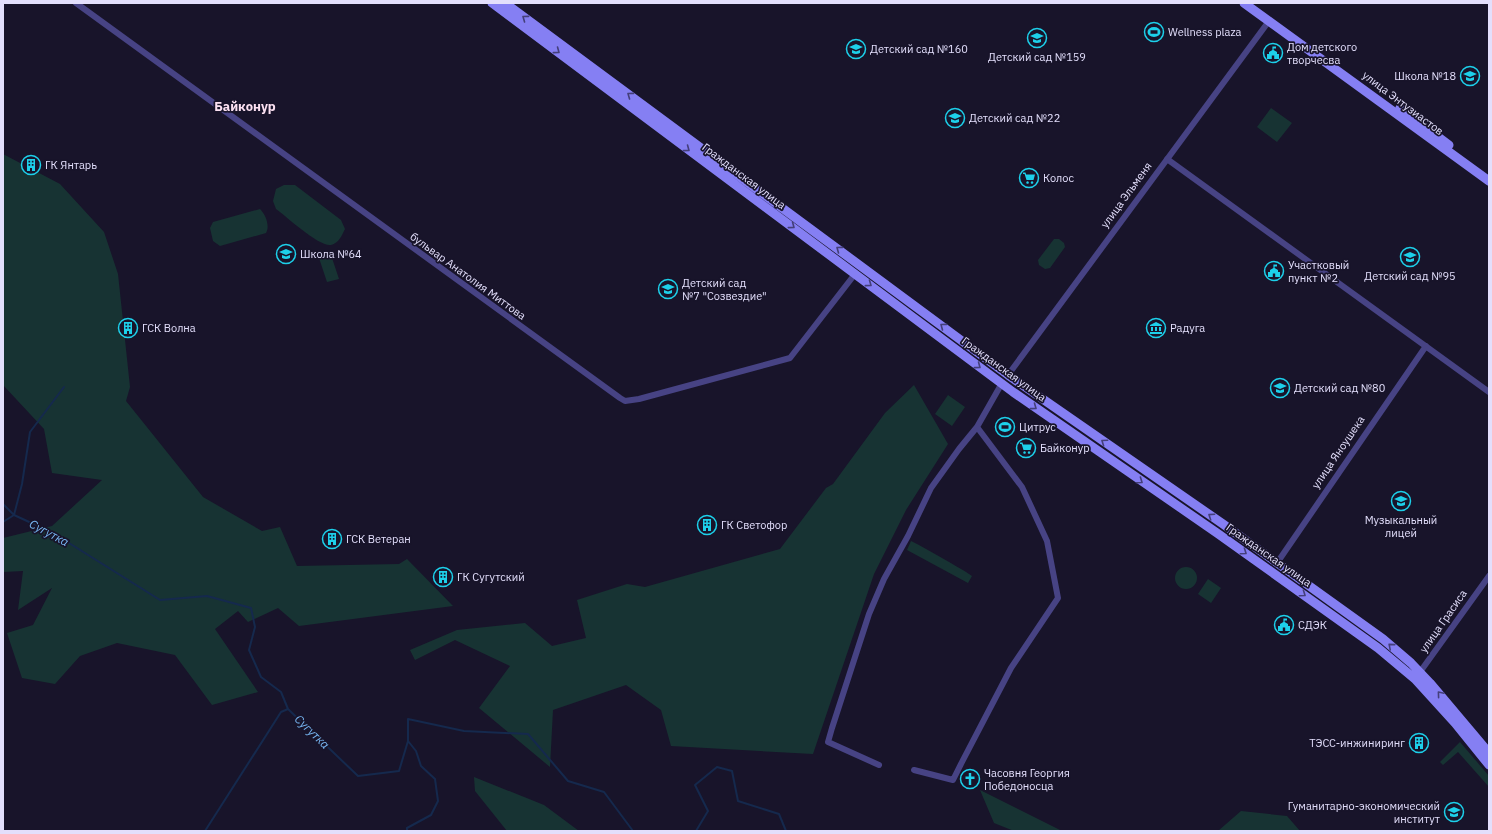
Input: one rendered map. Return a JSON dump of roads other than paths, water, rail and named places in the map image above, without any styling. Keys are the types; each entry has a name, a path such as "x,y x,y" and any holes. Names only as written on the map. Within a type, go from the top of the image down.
{"main road":[{"name":"Гражданская улица","path":"492,3 1008,375 1383,639 1489,753"},
{"name":"Гражданская улица","path":"505,3 855,274 1002,384 1418,676 1489,765"},
{"name":"улица Энтузиастов","path":"1244,3 1414,123"},
{"name":"улица Энтузиастов","path":"1254,3 1489,181"},
{"name":"улица Энтузиастов","path":"1426,132 1489,174"},
{"name":"улица Эльменя","path":"1002,384 1008,375"},
{"name":"улица Яноушека","path":"1271,572 1277,563"}],"street":[{"name":"бульвар Анатолия Миттова","path":"76,3 625,401 639,399 790,358 855,274"},
{"name":"улица Эльменя","path":"1008,375 1269,21"},
{"path":"1167,159 1489,392"},
{"name":"улица Яноушека","path":"1277,563 1426,346"},
{"path":"879,765 828,742 875,598 908,536 931,488 977,427 1002,384"},
{"path":"914,770 953,780 1011,668 1058,598 1047,541 1022,487 977,427"},
{"name":"улица Грасиса","path":"1418,676 1489,576"}],"waterway":[{"path":"3,522 14,515 22,484 30,432 64,387"},
{"name":"Сугутка","path":"3,504 14,515 53,533 160,600 207,596 251,608 255,627 249,650 261,677 281,692 288,709 358,776 399,771 408,741 408,719 464,731 528,734 568,781 604,792 633,831"},
{"path":"205,831 281,712 288,709"},
{"path":"407,831 407,828 431,815 438,801 435,779 421,766 416,751 408,741"},
{"name":"Сугутка","path":"696,831 708,811 695,785 717,767 732,771 738,801 779,814 786,831"}],"place":[{"name":"Wellness plaza","path":"1154,32"},
{"name":"Детский сад №159","path":"1037,38"},
{"name":"Детский сад №160","path":"856,49"},
{"name":"Дом детского творчесва","path":"1273,53"},
{"name":"Школа №18","path":"1470,76"},
{"name":"Детский сад №22","path":"955,118"},
{"name":"ГК Янтарь","path":"31,165"},
{"name":"Колос","path":"1029,178"},
{"name":"Школа №64","path":"286,254"},
{"name":"Детский сад №95","path":"1410,257"},
{"name":"Участковый пункт №2","path":"1274,271"},
{"name":"Детский сад №7 \"Созвездие\"","path":"668,289"},
{"name":"ГСК Волна","path":"128,328"},
{"name":"Радуга","path":"1156,328"},
{"name":"Детский сад №80","path":"1280,388"},
{"name":"Цитрус","path":"1005,427"},
{"name":"Байконур","path":"1026,448"},
{"name":"Музыкальный лицей","path":"1401,501"},
{"name":"ГК Светофор","path":"707,525"},
{"name":"ГСК Ветеран","path":"332,539"},
{"name":"ГК Сугутский","path":"443,577"},
{"name":"СДЭК","path":"1284,625"},
{"name":"ТЭСС-инжиниринг","path":"1419,743"},
{"name":"Часовня Георгия Победоносца","path":"970,779"},
{"name":"Гуманитарно-экономический институт","path":"1454,812"}],"district":[{"name":"Байконур","path":"245,106"}]}
